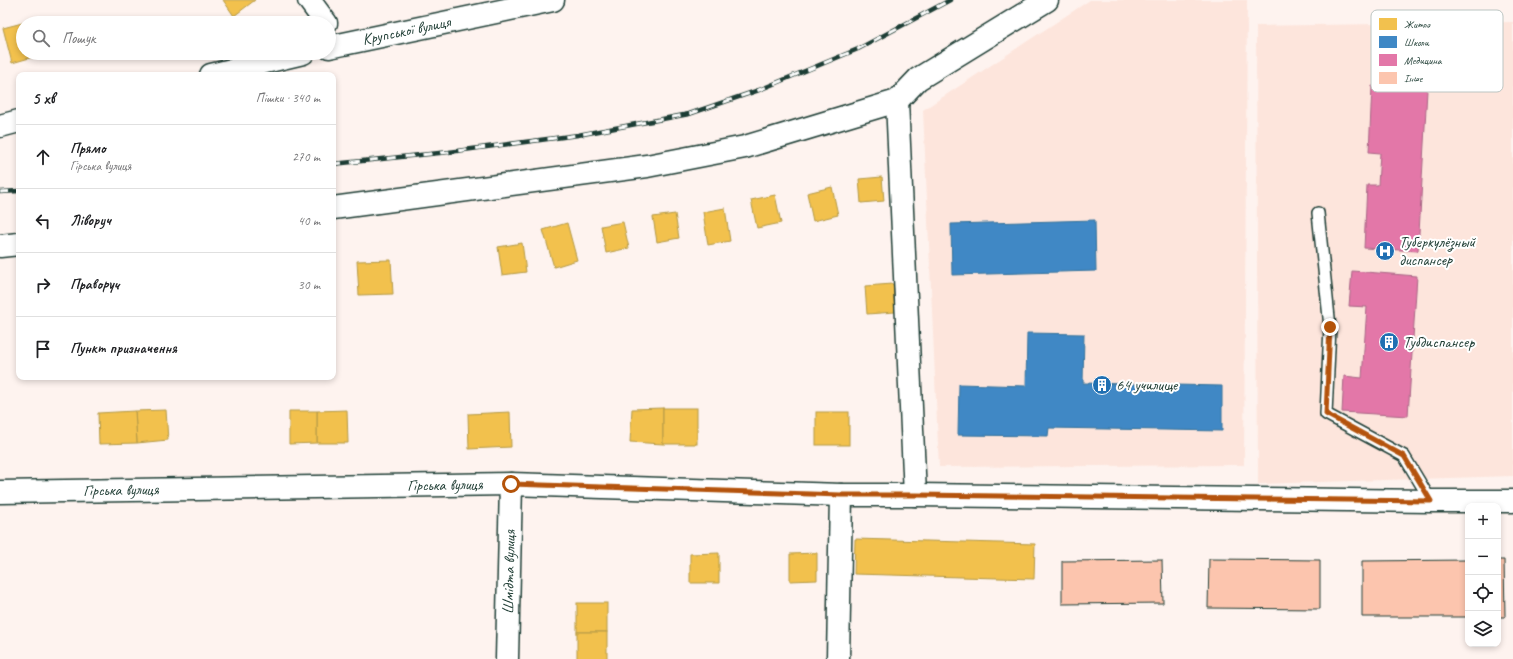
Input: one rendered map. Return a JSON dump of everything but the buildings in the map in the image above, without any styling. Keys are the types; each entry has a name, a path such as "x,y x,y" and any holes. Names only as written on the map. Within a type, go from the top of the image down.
{"street":[{"path":"309,0 321,16"},
{"name":"Крупської вулиця","path":"336,38 553,0"},
{"path":"336,208 646,166 745,147 897,101 918,79 1047,0"},
{"path":"224,72 274,60"},
{"path":"897,101 915,495"},
{"path":"0,126 16,122"},
{"path":"0,246 16,244"},
{"name":"Гірська вулиця","path":"0,492 511,484 841,495 1513,501"},
{"name":"Шмідта вулиця","path":"507,659 511,484"},
{"path":"838,659 841,495"}],"lane":[{"path":"1318,213 1330,327 1326,414 1404,456 1431,501"}],"shaded area":[{"path":"1090,0 1247,0 1244,465 939,467 923,110"},
{"name":"Туберкулёзный диспансер","path":"1503,22 1513,22 1513,476 1258,484 1256,26 1371,24 1371,92 1503,92"}],"railway":[{"path":"336,164 449,152 578,135 689,114 759,90 858,49 950,0"},
{"path":"0,192 16,191"}],"place":[{"name":"Туберкулёзный диспансер","path":"1385,251"},
{"name":"Тубдиспансер","path":"1389,342"},
{"name":"64 училище","path":"1102,385"}],"route":[{"path":"511,484 841,495 1431,501 1404,456 1326,414 1330,327"}]}
